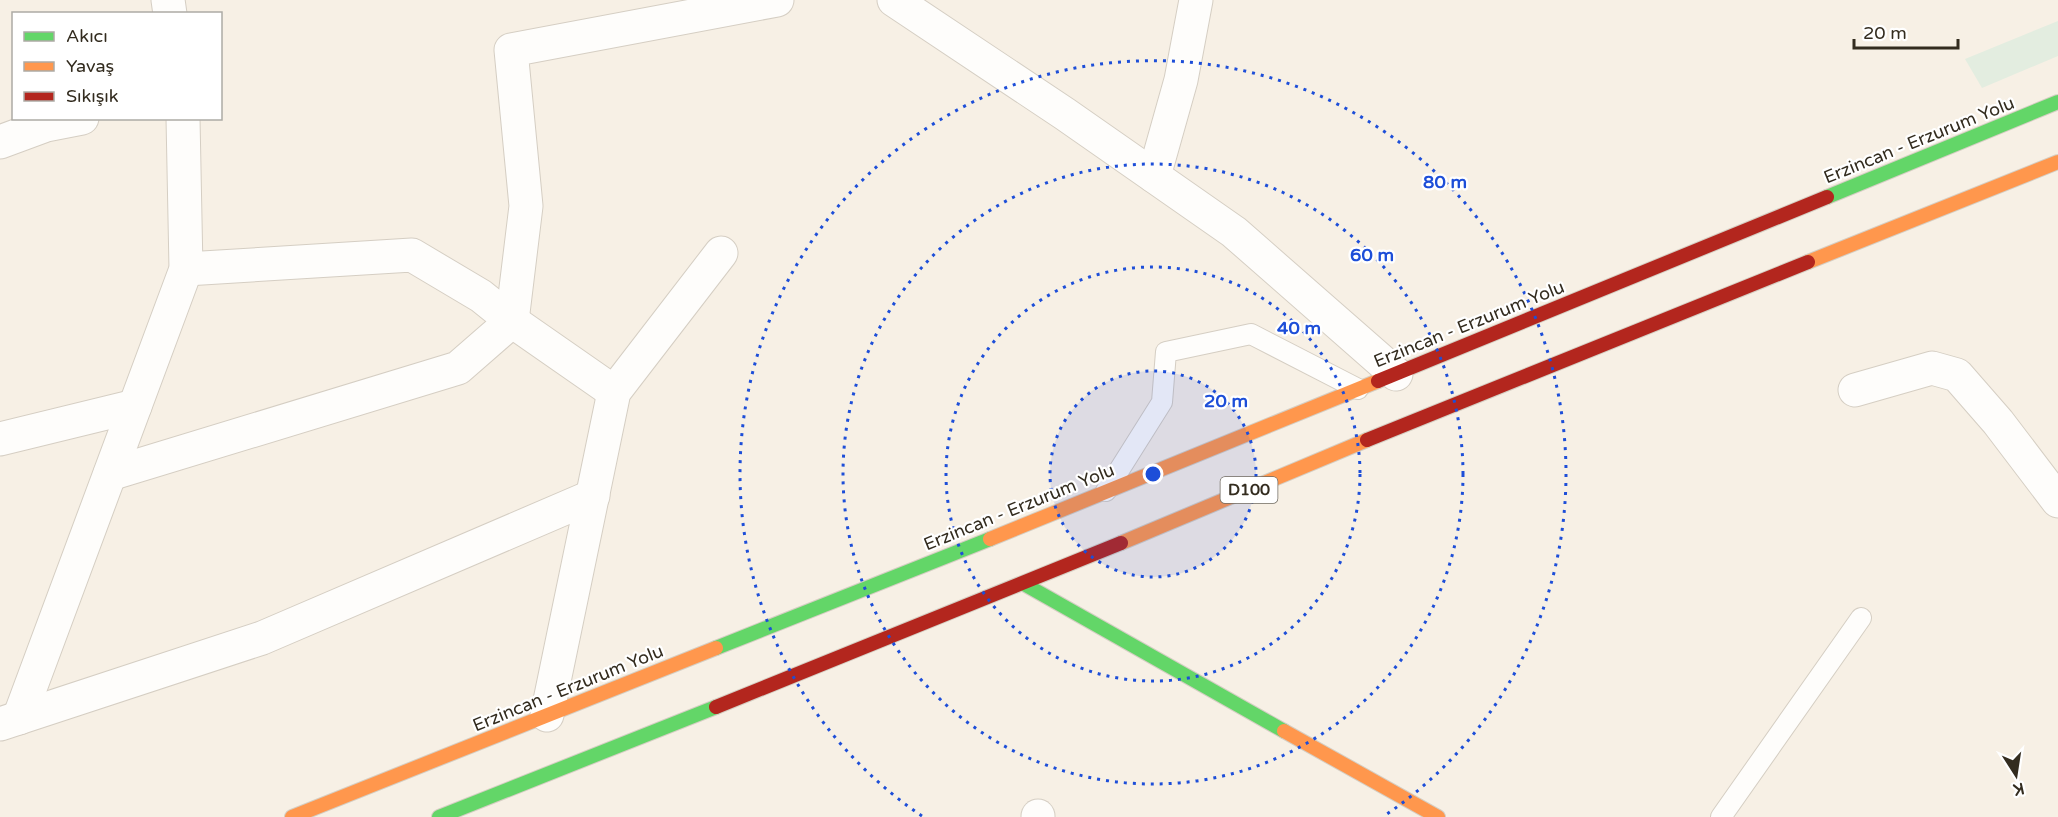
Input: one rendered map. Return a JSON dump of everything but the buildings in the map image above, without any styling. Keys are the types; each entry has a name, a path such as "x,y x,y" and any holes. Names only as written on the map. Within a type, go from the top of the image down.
{"main road":[{"name":"Erzincan - Erzurum Yolu","path":"291,817 1104,493 2058,102"},
{"name":"D100","path":"439,817 1024,584 1463,400 2058,162"},
{"path":"1024,584 1438,817"}],"street":[{"path":"110,474 458,368 512,321 526,206 511,50 777,0"},
{"path":"894,0 1065,114 1234,232 1396,374"},
{"path":"1154,176 1181,80 1196,0"},
{"path":"0,142 46,125 72,120"},
{"path":"9,721 110,474 186,269 183,120"},
{"path":"547,715 614,392 721,253"},
{"path":"186,269 412,255 481,296 512,321 614,392"},
{"path":"1855,390 1932,368 1957,375 1998,422 2058,501"},
{"path":"0,439 135,406"},
{"path":"9,721 262,638 593,496"}],"lane":[{"path":"1104,493 1162,402 1166,352 1251,334 1358,389"},
{"path":"1721,817 1861,618"}],"shaded area":[{"path":"2058,21 2058,56 1982,88 1965,59"}],"traffic: fast":[{"path":"1827,197 2058,102"},
{"path":"716,648 990,539"},
{"path":"1024,584 1284,731"},
{"path":"439,817 716,707"}],"traffic: slow":[{"path":"1808,262 2058,162"},
{"path":"990,539 1378,381"},
{"path":"1121,543 1367,440"},
{"path":"292,817 716,648"},
{"path":"1284,731 1438,817"}],"traffic: jam":[{"path":"1378,381 1827,197"},
{"path":"1367,440 1808,262"},
{"path":"716,707 1121,543"}]}
